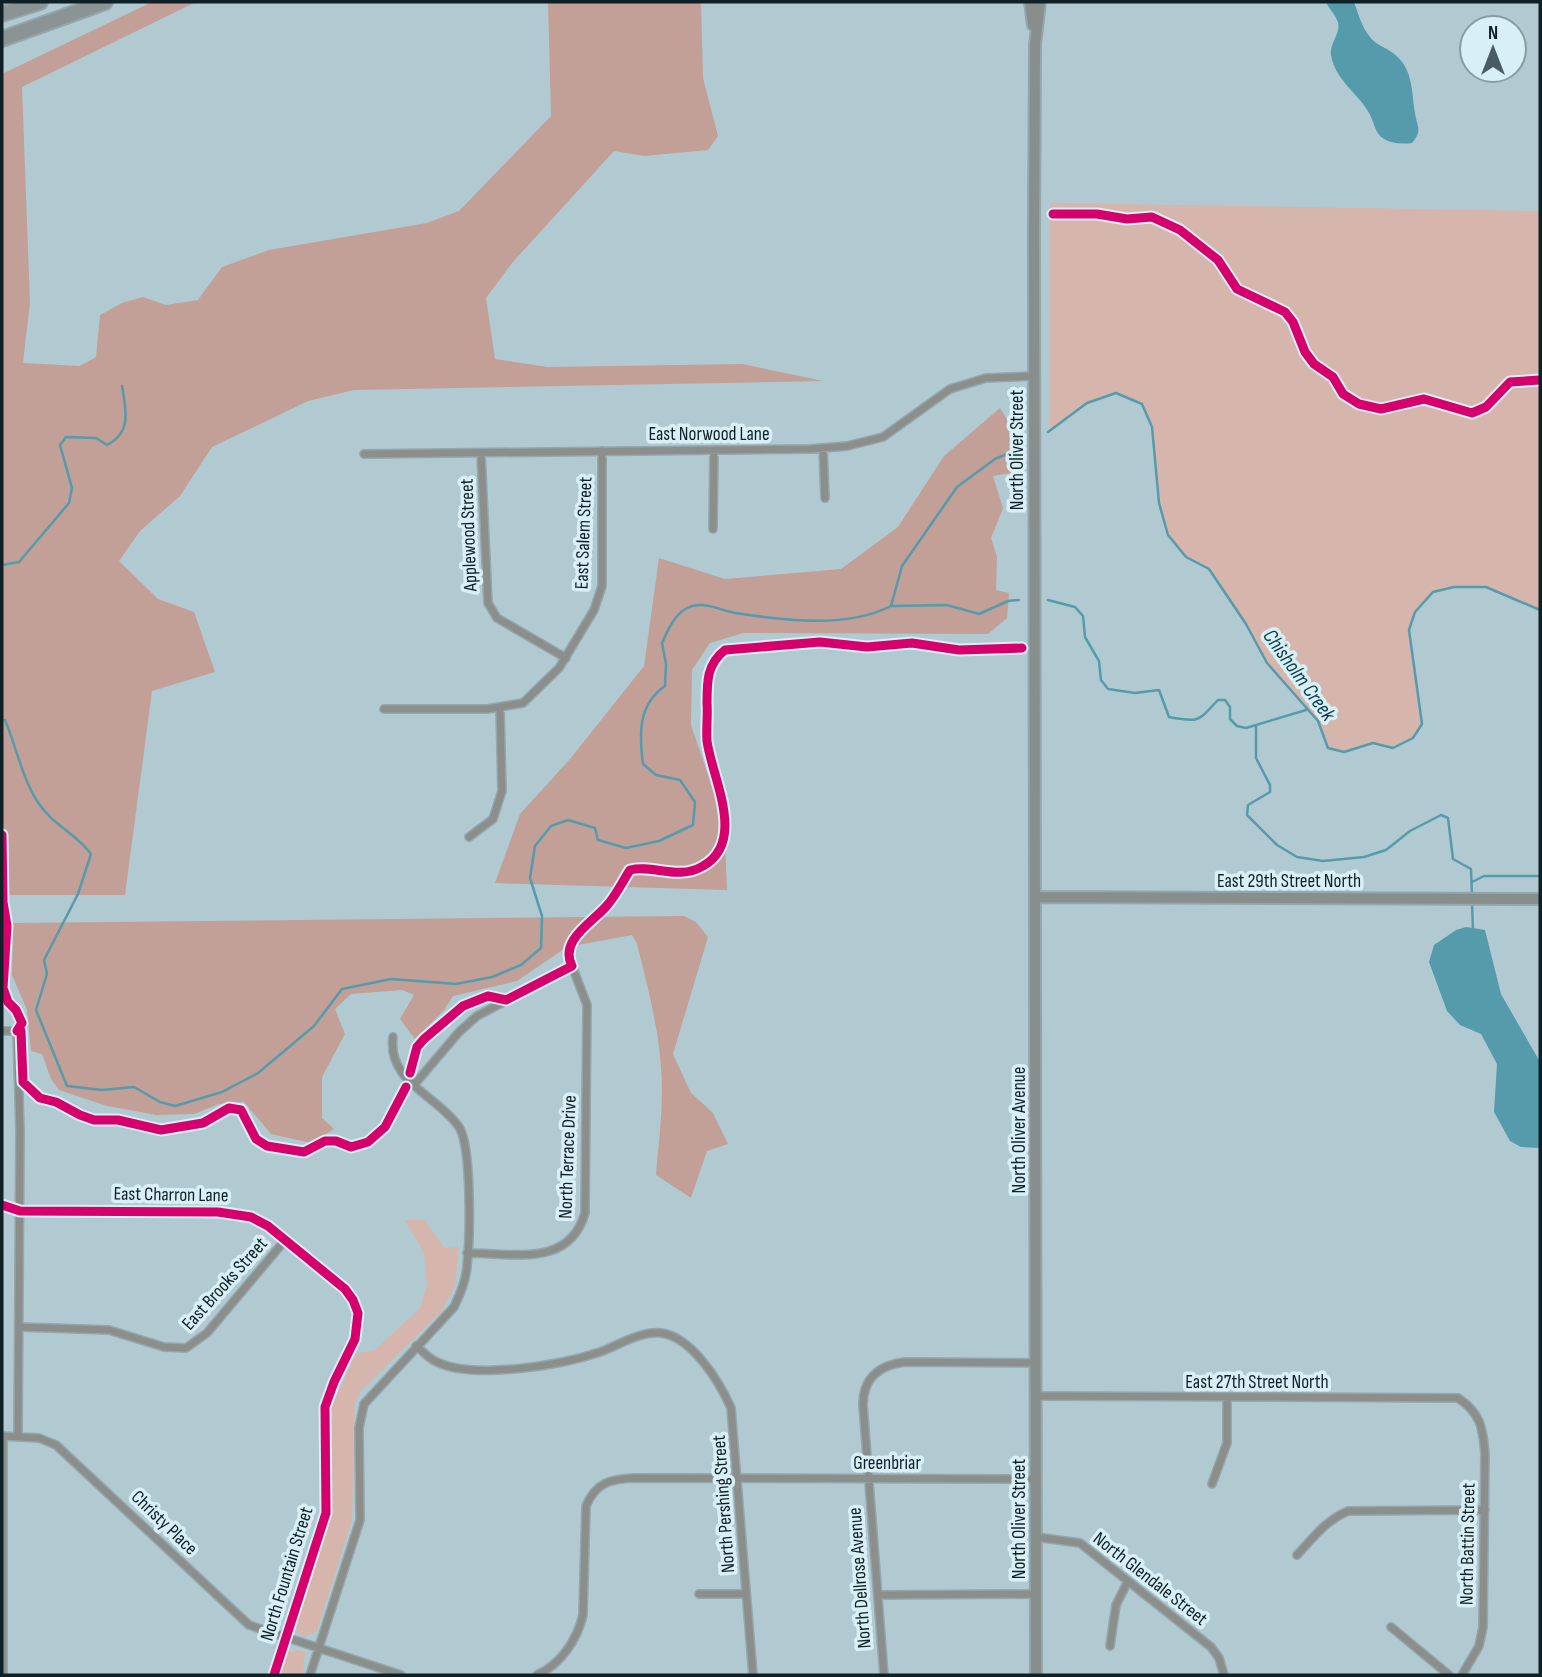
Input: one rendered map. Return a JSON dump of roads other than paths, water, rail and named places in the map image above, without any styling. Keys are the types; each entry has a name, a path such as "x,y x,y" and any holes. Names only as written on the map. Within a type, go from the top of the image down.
{"highway":[{"path":"2,14 40,2"},
{"path":"2,39 104,2"}],"main road":[{"path":"1030,2 1035,45"},
{"name":"North Oliver Street","path":"1037,897 1035,45 1040,2"},
{"name":"East 29th Street North","path":"1037,897 1540,899"},
{"name":"North Oliver Avenue","path":"1037,897 1037,1363"},
{"name":"North Oliver Street","path":"1036,1675 1037,1363"}],"street":[{"name":"East Norwood Lane","path":"364,454 823,448 883,437 950,389 986,377 1034,376"},
{"path":"823,448 825,498"},
{"path":"713,529 714,450"},
{"name":"East Salem Street","path":"384,709 500,708 523,703 566,658 594,610 602,586 602,451"},
{"name":"Applewood Street","path":"481,453 488,603 497,618 566,658"},
{"path":"469,837 493,819 502,791 500,708"},
{"name":"North Terrace Drive","path":"414,1085 458,1032 477,1016 572,966 587,1005 585,1213 580,1230 571,1242 545,1253 467,1253"},
{"path":"2,1031 17,1031 20,1211 18,1436 2,1436 3,1675"},
{"path":"310,1675 360,1520 359,1428 364,1404 454,1307 462,1290 467,1253 466,1142 450,1116 395,1066 391,1052 393,1037"},
{"name":"East Charron Lane","path":"2,1205 20,1211 232,1212 251,1217 286,1239 345,1289 353,1300 358,1321"},
{"name":"East Brooks Street","path":"19,1327 109,1331 164,1347 186,1348 207,1333 286,1239"},
{"name":"North Fountain Street","path":"274,1675 326,1513 325,1407 355,1339 358,1321"},
{"name":"North Pershing Street","path":"416,1346 434,1362 464,1368 533,1368 568,1363 650,1333 678,1338 686,1345 723,1388 732,1408 753,1675"},
{"name":"North Dellrose Avenue","path":"884,1675 863,1395 867,1382 876,1371 888,1364 905,1362 1037,1363"},
{"name":"East 27th Street North","path":"1036,1396 1458,1398 1474,1410"},
{"path":"1212,1484 1227,1443 1227,1397"},
{"name":"North Battin Street","path":"1462,1675 1479,1646 1483,1628 1483,1429 1474,1410"},
{"name":"Christy Place","path":"18,1436 56,1445 250,1625 401,1675"},
{"name":"Greenbriar","path":"537,1675 547,1670 569,1647 579,1631 583,1615 586,1506 591,1494 607,1481 1036,1479"},
{"path":"1297,1555 1332,1518 1348,1511 1485,1510"},
{"name":"North Glendale Street","path":"1036,1537 1080,1543 1211,1647 1219,1658 1224,1675"},
{"path":"1110,1646 1113,1614 1128,1581"},
{"path":"699,1594 747,1594"},
{"path":"878,1595 1036,1594"},
{"path":"1391,1627 1449,1675"}],"water":[{"path":"1326,2 1354,2 1362,25 1370,37 1393,53 1405,66 1418,128 1412,143 1395,143 1382,138 1364,106 1337,72 1331,51 1338,24"},
{"path":"1466,927 1485,930 1501,994 1540,1062 1540,1148 1521,1147 1510,1141 1494,1112 1497,1064 1481,1034 1460,1025 1447,1011 1429,962 1434,945 1456,930"}],"waterway":[{"path":"2,565 19,562 69,503 72,488 60,445 66,437 96,438 107,445 120,434 125,420 122,386"},
{"name":"Chisholm Creek","path":"1048,432 1087,403 1116,393 1142,404 1152,427 1159,503 1168,535 1186,557 1209,569 1246,624 1267,663 1318,721 1328,748 1344,752 1373,743 1393,748 1413,738 1422,724 1409,630 1415,612 1433,592 1454,587 1486,587 1540,610"},
{"path":"2,720 5,720 23,772 37,801 50,817 91,854 78,894 44,960 47,974 36,1010 67,1086 102,1090 134,1087 160,1102 175,1106 222,1092 258,1073 314,1026 342,989 391,979 456,984 492,977 521,965 541,948 542,916 530,878 535,846 551,826 568,820 595,828 598,840 626,848 659,841 693,825 695,802 680,780 656,775 643,764 642,753 641,731 645,711 665,686 666,664 662,643 678,615 687,608 699,605 735,613 814,621 854,618 891,606 902,566 957,487 995,459 1019,449"},
{"path":"891,606 947,605 979,614 1008,601 1019,600"},
{"path":"1048,600 1075,607 1083,616 1085,637 1099,661 1101,680 1108,689 1135,693 1159,690 1169,717 1198,719 1218,700 1225,700 1230,707 1230,719 1237,726 1246,728 1306,710"},
{"path":"1256,726 1256,758 1270,785 1270,792 1248,805 1247,815 1277,845 1297,857 1323,861 1364,857 1386,850 1410,831 1441,815 1448,818 1453,859 1471,869 1472,896"},
{"path":"1472,882 1484,876 1540,876"},
{"path":"1472,903 1473,931"}]}
